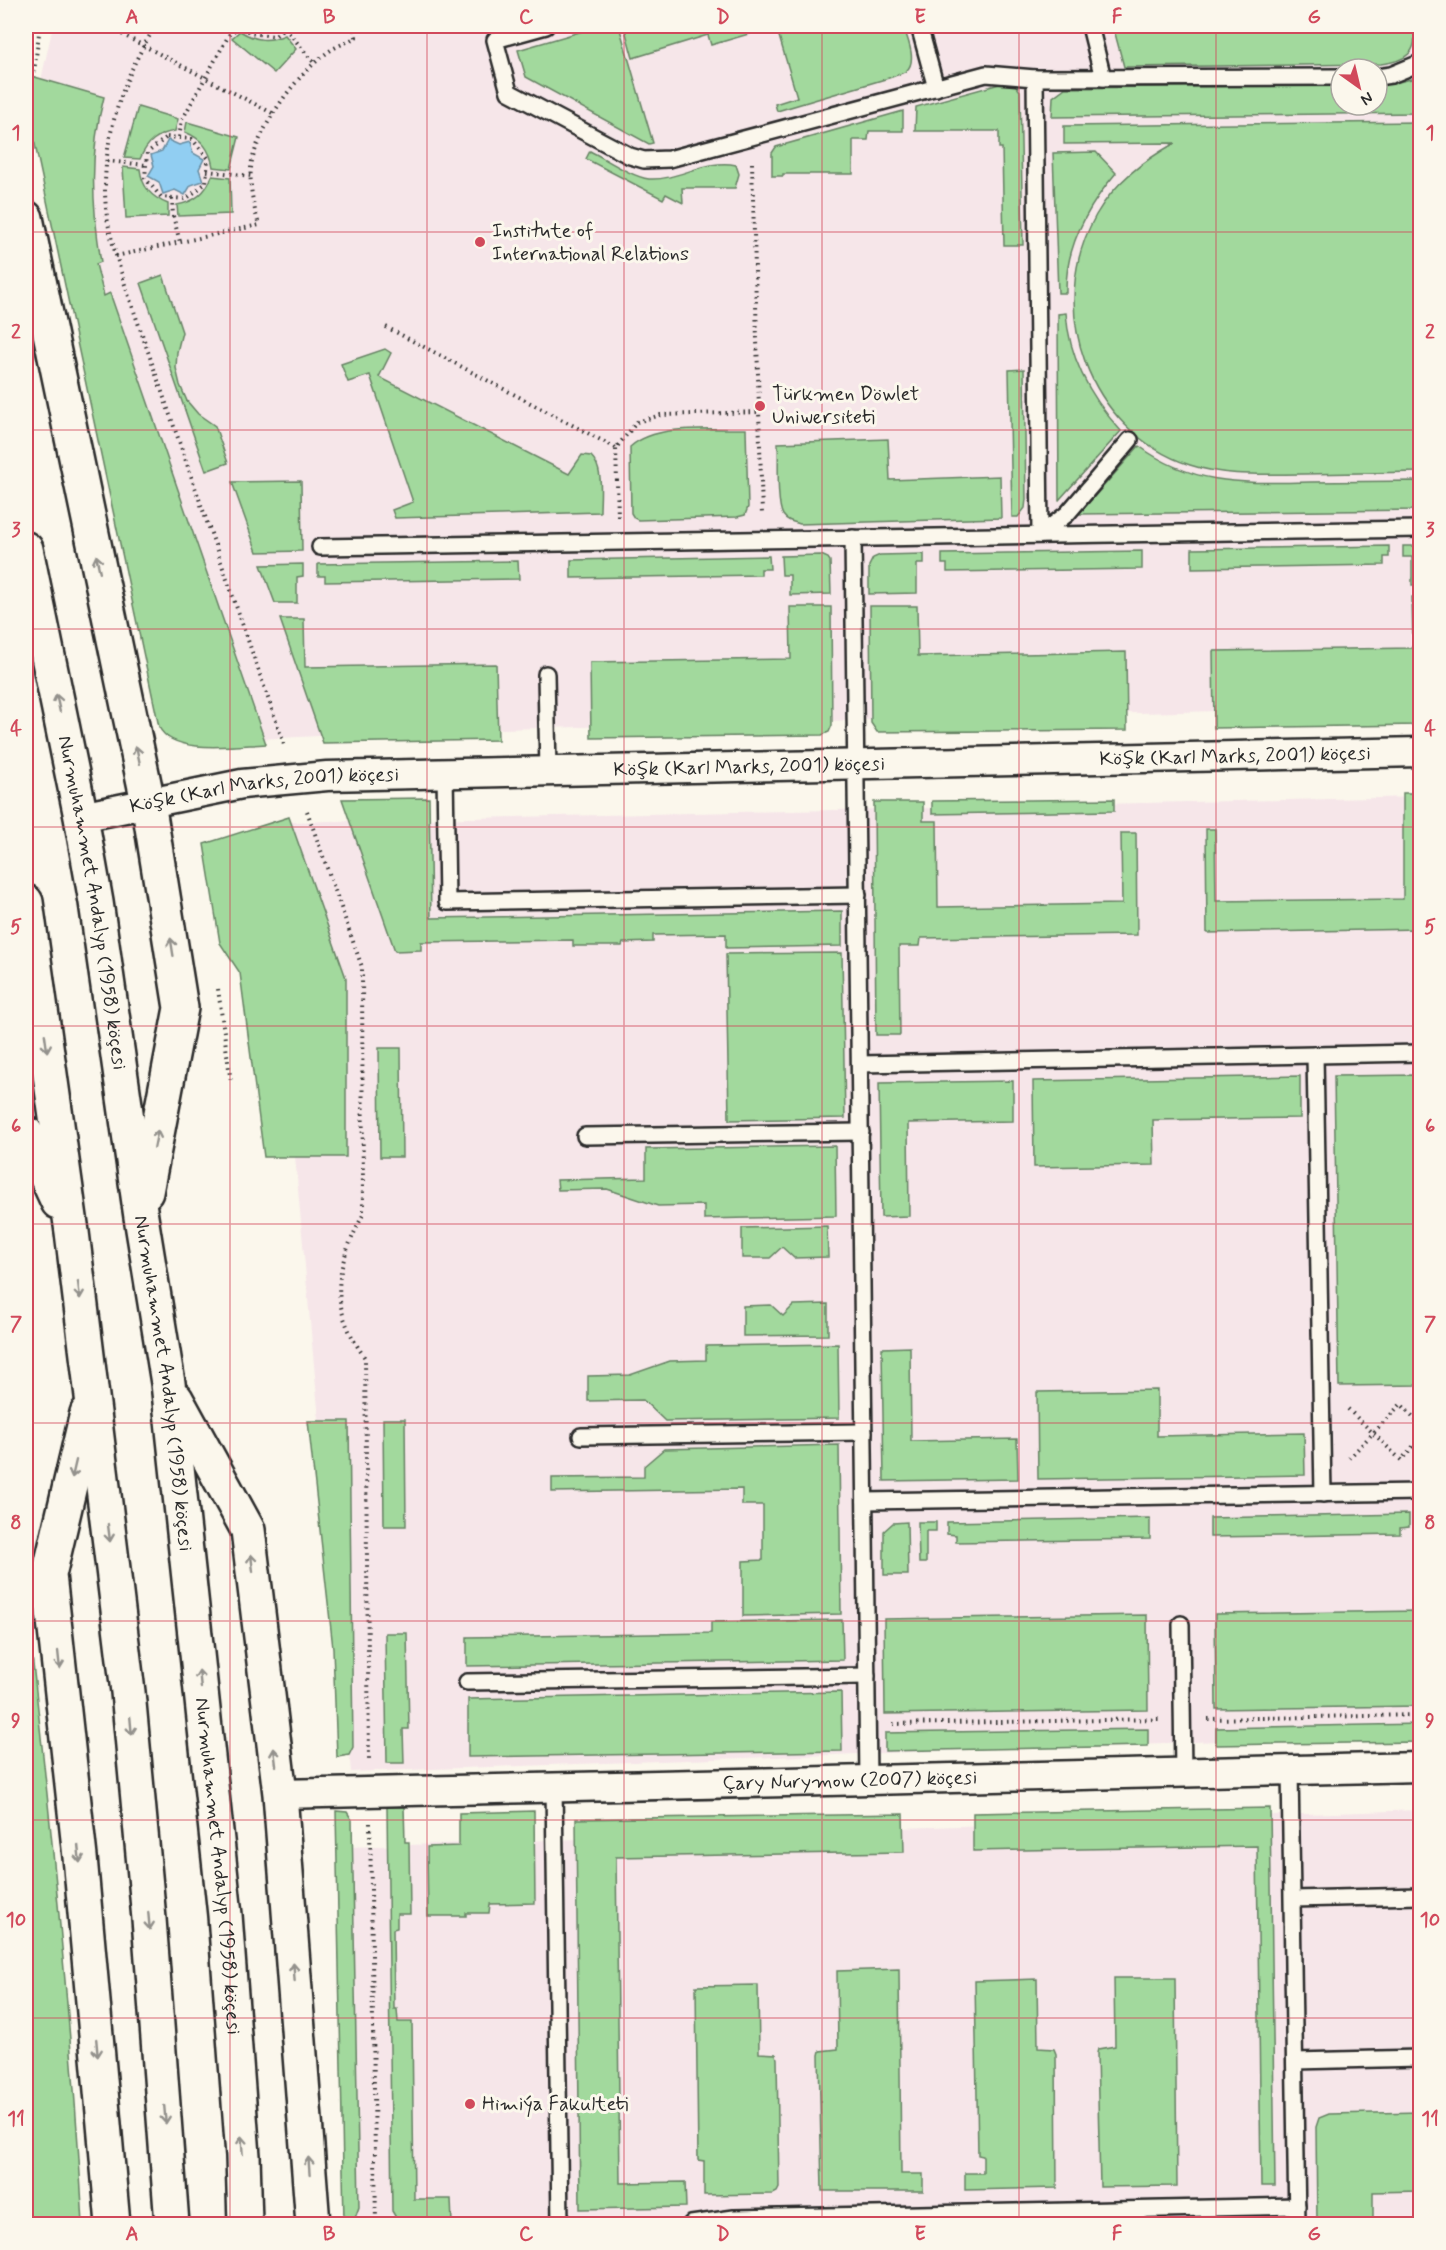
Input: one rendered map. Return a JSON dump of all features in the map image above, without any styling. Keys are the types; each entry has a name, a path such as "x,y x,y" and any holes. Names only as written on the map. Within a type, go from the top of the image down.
{"main road":[{"path":"26,218 148,802 181,1008 141,1217"},
{"name":"Nurmuhammet Andalyp (1958) köçesi","path":"26,549 81,817 96,902 141,1217 168,1383 225,1915 243,2156 245,2224"},
{"path":"26,902 72,1232 128,1692 150,1931 172,2224"},
{"path":"26,1134 72,1232"},
{"path":"168,1383 248,1530 280,1794 313,2224"},
{"path":"92,1391 49,1575 80,1857 112,2224"}],"street":[{"name":"Köşk (Karl Marks, 2001) köçesi","path":"81,817 242,784 296,778 1420,752"},
{"name":"Çary Nurymow (2007) köçesi","path":"280,1794 1420,1767"}],"lane":[{"path":"546,26 529,28 495,40 509,92 630,156 658,161 986,74 1035,78 1329,78"},
{"path":"919,26 936,88"},
{"path":"1090,26 1103,78"},
{"path":"1389,75 1420,63"},
{"path":"1035,78 1040,535"},
{"path":"1040,535 1067,514 1130,440"},
{"path":"320,547 1420,529"},
{"path":"853,538 868,1780"},
{"path":"546,674 548,771"},
{"path":"445,773 447,902 858,895"},
{"path":"860,1064 1420,1053"},
{"path":"1315,1055 1323,1494"},
{"path":"585,1136 861,1132"},
{"path":"581,1436 864,1432"},
{"path":"865,1501 1420,1492"},
{"path":"1181,1624 1183,1773"},
{"path":"467,1682 867,1676"},
{"path":"1290,1770 1297,2224"},
{"path":"554,1787 560,2224"},
{"path":"1293,1899 1420,1896"},
{"path":"1295,2061 1420,2058"},
{"path":"692,2224 731,2221 941,2219 1297,2206"}],"path":[{"path":"34,72 40,26"},
{"path":"106,26 274,114"},
{"path":"156,26 132,67 113,128 107,161 107,218 129,299 284,743"},
{"path":"179,138 182,120 228,35 239,26"},
{"path":"244,26 249,33 275,36 286,27 315,64"},
{"path":"116,256 259,225 253,199 252,162 274,114 293,86 315,64 331,51 356,37 353,26"},
{"path":"166,137 179,138 192,139 208,158 206,183 186,199 161,197 145,178 147,153 166,137"},
{"path":"752,137 762,540"},
{"path":"107,161 146,165"},
{"path":"207,171 252,176"},
{"path":"172,198 173,216 180,242"},
{"path":"386,327 616,448"},
{"path":"618,542 616,448 637,422 661,415 759,412"},
{"path":"306,808 362,968 363,1215 351,1239 339,1273 339,1301 345,1323 365,1358 376,2224"},
{"path":"218,989 231,1083"},
{"path":"1321,1399 1338,1399 1401,1460 1420,1439"},
{"path":"1340,1493 1339,1468 1401,1404 1420,1424"},
{"path":"868,1724 1420,1715"}],"shaded area":[{"name":"Türkmen Döwlet Uniwersiteti","path":"53,26 1420,26 1420,706 423,731 195,742 37,98"},
{"path":"1420,797 1420,1734 351,1772 294,1145 289,822"},
{"path":"1420,1810 1420,2224 357,2224 349,1847"}],"green space":[{"path":"600,26 619,26 653,143 649,144 526,77 518,50"},
{"path":"624,26 776,26 711,45 708,35 633,58"},
{"path":"776,26 903,26 910,49 911,62 903,73 777,111 775,104 797,97"},
{"path":"1113,26 1413,26 1415,35 1409,54 1389,62 1389,57 1329,57 1329,65 1124,67"},
{"path":"240,31 251,37 262,39 273,39 285,35 296,49 274,73 232,38"},
{"path":"28,75 104,97 94,159 94,200 101,262 96,264 104,296 110,293 266,744 224,747 192,745 166,736 159,727 27,106"},
{"path":"1420,77 1420,113 1389,113 1390,84"},
{"path":"1007,82 1014,83 1020,91 1023,245 1004,245 1002,148 999,148 999,131 915,131 916,107"},
{"path":"1329,85 1329,114 1052,117 1053,97 1065,88"},
{"path":"138,107 178,119 175,131 153,140 140,159 124,158"},
{"path":"903,111 903,131 869,131 868,140 853,140 853,174 772,176 772,153 776,147"},
{"path":"187,122 239,137 231,169 213,167 204,145 185,132"},
{"path":"1420,122 1420,472 1260,474 1204,469 1190,465 1155,448 1125,425 1102,395 1085,362 1076,326 1074,289 1081,251 1096,215 1104,203 1131,173 1175,143 1064,144 1064,126"},
{"path":"590,151 642,178 660,179 703,167 725,164 736,165 739,174 735,188 682,188 683,203 666,194 663,199 586,159"},
{"path":"1096,152 1116,173 1096,199 1080,228 1069,260 1066,293 1058,293 1053,153"},
{"path":"123,167 140,169 148,191 168,204 168,216 126,218"},
{"path":"212,176 230,178 231,214 178,216 177,205 199,196 207,187"},
{"path":"163,275 182,332 176,368 180,385 187,401 198,414 215,426 228,463 206,471 141,283"},
{"path":"1066,313 1072,346 1083,376 1100,405 1121,431 1059,500 1058,314"},
{"path":"385,349 391,353 379,377 569,474 582,455 591,456 600,475 600,512 395,518 392,510 413,502 370,375 348,382 341,364"},
{"path":"1024,369 1026,499 1025,508 1018,517 1012,517 1009,370"},
{"path":"746,429 748,507 745,515 638,520 634,518 631,513 630,447 641,439 669,431"},
{"path":"888,439 890,480 1000,476 1001,518 800,524 788,520 783,515 779,491 778,443"},
{"path":"1139,446 1180,469 1221,480 1264,483 1420,481 1420,510 1079,514"},
{"path":"301,481 302,551 257,552 232,482"},
{"path":"1389,546 1389,557 1384,557 1384,565 1192,568 1192,549"},
{"path":"1403,546 1420,546 1420,585 1412,585 1412,557 1403,557"},
{"path":"1142,551 1142,569 947,572 947,564 942,564 942,554"},
{"path":"924,554 924,564 917,564 917,593 869,594 869,566 873,558 880,555"},
{"path":"821,555 830,561 831,594 790,595 790,575 782,575 781,556"},
{"path":"769,556 770,569 761,569 761,575 571,578 571,560"},
{"path":"518,561 519,579 325,582 325,576 318,576 318,564"},
{"path":"303,564 303,576 297,577 297,603 275,603 261,565"},
{"path":"1412,597 1420,597 1420,725 1214,728 1213,651 1413,648"},
{"path":"870,606 917,606 918,656 1126,652 1127,730 877,732 871,723"},
{"path":"790,607 831,607 832,725 829,732 822,735 591,738 590,662 791,659"},
{"path":"280,619 304,619 305,667 496,664 498,740 323,743"},
{"path":"1403,793 1420,793 1420,1034 1419,929 1207,933 1206,829 1215,829 1216,901 1403,899"},
{"path":"429,798 431,918 842,911 842,946 726,948 726,934 653,935 653,942 623,943 622,946 573,946 573,940 421,942 421,950 395,951 342,799"},
{"path":"1114,799 1114,811 932,814 932,801"},
{"path":"874,802 923,802 923,821 937,821 938,907 1122,904 1121,833 1136,833 1137,935 921,938 920,946 899,946 900,1035 876,1035"},
{"path":"289,817 346,978 346,1157 264,1157 240,973 220,943 204,844"},
{"path":"842,953 845,1118 729,1120 726,954"},
{"path":"379,1048 401,1048 402,1157 380,1157"},
{"path":"1420,1075 1420,1385 1339,1386 1334,1076"},
{"path":"1300,1076 1300,1118 1153,1120 1154,1165 1034,1167 1033,1081"},
{"path":"1013,1081 1013,1121 908,1123 909,1216 881,1217 879,1083"},
{"path":"835,1146 836,1216 704,1219 704,1205 658,1206 607,1189 558,1190 557,1180 646,1178 646,1149"},
{"path":"827,1226 828,1257 794,1258 782,1247 770,1258 742,1258 742,1228"},
{"path":"828,1304 828,1335 743,1336 743,1306 771,1305 783,1316 794,1305"},
{"path":"838,1344 839,1418 665,1421 643,1400 588,1401 588,1376 630,1375 670,1361 706,1360 706,1346"},
{"path":"910,1347 911,1441 1017,1439 1018,1479 884,1481 882,1348"},
{"path":"1157,1390 1157,1436 1304,1433 1305,1475 1038,1479 1037,1392"},
{"path":"383,1419 405,1419 406,1526 384,1526"},
{"path":"308,1421 349,1421 353,1747 349,1755 337,1757 333,1648"},
{"path":"839,1445 841,1614 743,1616 743,1561 763,1560 763,1505 742,1505 742,1489 552,1492 552,1478 644,1477 644,1466 664,1449"},
{"path":"1409,1514 1409,1527 1400,1528 1400,1534 1210,1537 1210,1518"},
{"path":"1150,1518 1150,1539 956,1542 956,1535 947,1534 947,1522"},
{"path":"907,1522 908,1575 884,1575 884,1531 893,1523"},
{"path":"918,1522 936,1522 936,1531 926,1531 926,1563 919,1563"},
{"path":"1420,1611 1420,1706 1216,1709 1215,1614"},
{"path":"1147,1615 1148,1710 885,1714 884,1619"},
{"path":"842,1620 843,1660 467,1666 467,1637 711,1633 711,1622"},
{"path":"385,1633 407,1633 409,1729 403,1729 404,1763 387,1763"},
{"path":"26,1637 30,1637 54,1857 83,2224 26,2224"},
{"path":"841,1692 842,1751 468,1757 468,1699"},
{"path":"1420,1724 1420,1742 1216,1745 1216,1728"},
{"path":"1148,1729 1148,1746 885,1751 885,1733"},
{"path":"387,1807 404,1807 405,1842 409,1842 410,1914 397,1914 397,1928 393,1929 394,2009 397,2009 398,2022 412,2022 414,2199 451,2199 452,2223 404,2224 398,2221 392,2211"},
{"path":"1270,1808 1275,2186 1261,2186 1257,1846 973,1851 973,1813"},
{"path":"336,1811 347,1812 352,1820 359,2207 352,2221 344,2222"},
{"path":"534,1811 535,1903 490,1904 489,1913 466,1913 466,1916 428,1916 427,1847 459,1846 459,1813"},
{"path":"903,1814 904,1852 616,1857 620,2183 685,2182 686,2207 580,2209 576,1819"},
{"path":"899,1969 901,2174 923,2174 923,2191 822,2191 819,2055 820,2051 838,2049 837,1971"},
{"path":"1114,1978 1175,1978 1177,2186 1100,2187 1097,2053 1098,2049 1115,2046"},
{"path":"1037,1979 1038,2048 1054,2049 1056,2054 1057,2188 965,2190 965,2173 983,2173 983,2156 978,2155 975,1981"},
{"path":"758,1985 759,2053 776,2054 777,2059 779,2188 773,2194 704,2195 704,2161 698,2160 696,1986"},
{"path":"1420,2112 1420,2191 1373,2192 1373,2224 1317,2224 1316,2127 1319,2118 1329,2114"}],"water":[{"path":"168,140 179,145 190,142 193,153 204,159 199,169 203,181 191,185 185,195 175,190 163,194 159,182 148,176 154,166 151,155 162,151"}],"place":[{"name":"Institute of International Relations","path":"480,242"},
{"name":"Türkmen Döwlet Uniwersiteti","path":"760,406"},
{"name":"Himiýa Fakulteti","path":"470,2104"}]}
